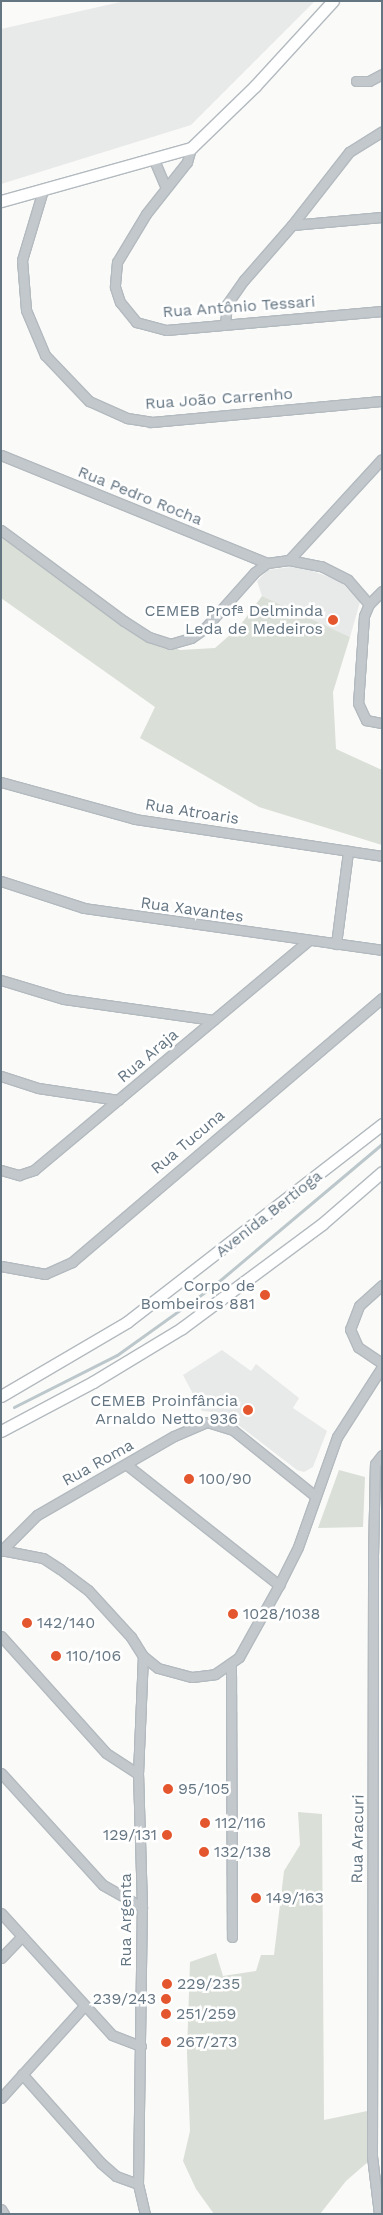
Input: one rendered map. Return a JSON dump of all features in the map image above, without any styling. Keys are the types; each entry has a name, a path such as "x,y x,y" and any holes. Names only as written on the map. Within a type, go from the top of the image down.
{"street":[{"path":"1,201 154,160 191,148 255,86 333,1"},
{"path":"356,81 369,81 382,74"},
{"path":"226,324 224,312 233,293 292,225 349,152 382,131"},
{"name":"Rua Antônio Tessari","path":"191,148 187,162 166,188 117,262 115,287 120,302 127,314 147,327 166,330 382,311"},
{"path":"154,160 166,188"},
{"name":"Rua João Carrenho","path":"43,190 22,260 26,310 45,355 89,401 127,418 151,422 382,401"},
{"path":"292,225 382,217"},
{"name":"Rua Pedro Rocha","path":"1,455 267,563"},
{"path":"289,560 382,459"},
{"path":"1,530 124,621 149,637 170,644 191,638 204,629 255,572 267,563 289,560 306,561 336,572 360,591 369,604"},
{"path":"382,591 369,604 360,635 358,703 363,716 372,723 382,723"},
{"name":"Rua Atroaris","path":"1,782 135,819 382,856"},
{"path":"336,944 348,851"},
{"name":"Rua Xavantes","path":"1,881 84,908 382,950"},
{"name":"Rua Araja","path":"1,1170 19,1175 29,1173 308,941"},
{"path":"1,980 64,1000 214,1020"},
{"name":"Rua Tucuna","path":"1,1266 45,1274 72,1262 382,998"},
{"path":"1,1076 38,1088 118,1100"},
{"name":"Avenida Bertioga","path":"1,1396 127,1322 382,1124"},
{"path":"1,1430 93,1382 182,1328 314,1230 382,1172"},
{"path":"382,1285 359,1306 350,1329 358,1347 382,1363"},
{"path":"232,1937 231,1666 279,1585 298,1547 338,1437 382,1367"},
{"name":"Rua Roma","path":"2,1551 37,1515 195,1426 214,1422 232,1430 315,1496"},
{"name":"Rua Aracuri","path":"379,2214 372,2156 375,1464 382,1455"},
{"path":"127,1465 279,1585"},
{"path":"2,1551 43,1558 60,1569 88,1590 131,1637 143,1656 158,1668 192,1677 215,1674 231,1666"},
{"path":"1,1636 106,1753 138,1774"},
{"name":"Rua Argenta","path":"143,1656 138,1774 142,1907 138,2184 146,2214"},
{"path":"1,1773 103,1885 142,1907"},
{"path":"374,1824 382,1816"},
{"path":"1,1913 84,2006 118,2040 141,2046"},
{"path":"1,1958 22,1936"},
{"path":"1,2098 84,2006"},
{"path":"22,2074 102,2163 116,2176 138,2184"},
{"path":"1,2209 4,2214"}],"shaded area":[{"path":"125,1 315,1 191,125 1,184 1,29"},
{"path":"1,528 160,641 180,650 215,648 239,627 262,596 350,637 333,692 336,749 382,770 382,845 259,807 140,738 155,707 1,598"},
{"name":"CEMEB Profª Delminda Leda de Medeiros","path":"291,567 307,569 340,581 360,602 350,637 262,596 257,581 268,570"},
{"name":"CEMEB Proinfância Arnaldo Netto 936","path":"222,1350 251,1371 256,1364 299,1398 293,1408 327,1431 313,1467 304,1472 297,1470 223,1413 202,1411 183,1375"},
{"path":"339,1470 365,1477 363,1527 318,1528"},
{"path":"298,1812 322,1814 324,2120 372,2110 369,2161 346,2181 320,2214 214,2214 196,2189 183,2161 190,2131 187,2053 190,1962 216,1953 223,1976 256,1971 261,1955 274,1955 284,1871 300,1845"}],"waterway":[{"path":"14,1407 117,1355 212,1287 382,1144"}],"place":[{"name":"CEMEB Profª Delminda Leda de Medeiros","path":"333,620"},
{"name":"Corpo de Bombeiros 881","path":"265,1295"},
{"name":"CEMEB Proinfância Arnaldo Netto 936","path":"248,1410"},
{"name":"100/90","path":"189,1479"},
{"name":"1028/1038","path":"233,1614"},
{"name":"142/140","path":"27,1623"},
{"name":"110/106","path":"56,1656"},
{"name":"95/105","path":"168,1789"},
{"name":"112/116","path":"205,1823"},
{"name":"129/131","path":"167,1835"},
{"name":"132/138","path":"204,1852"},
{"name":"149/163","path":"256,1898"},
{"name":"229/235","path":"167,1984"},
{"name":"239/243","path":"166,1999"},
{"name":"251/259","path":"166,2014"},
{"name":"267/273","path":"166,2042"}]}
